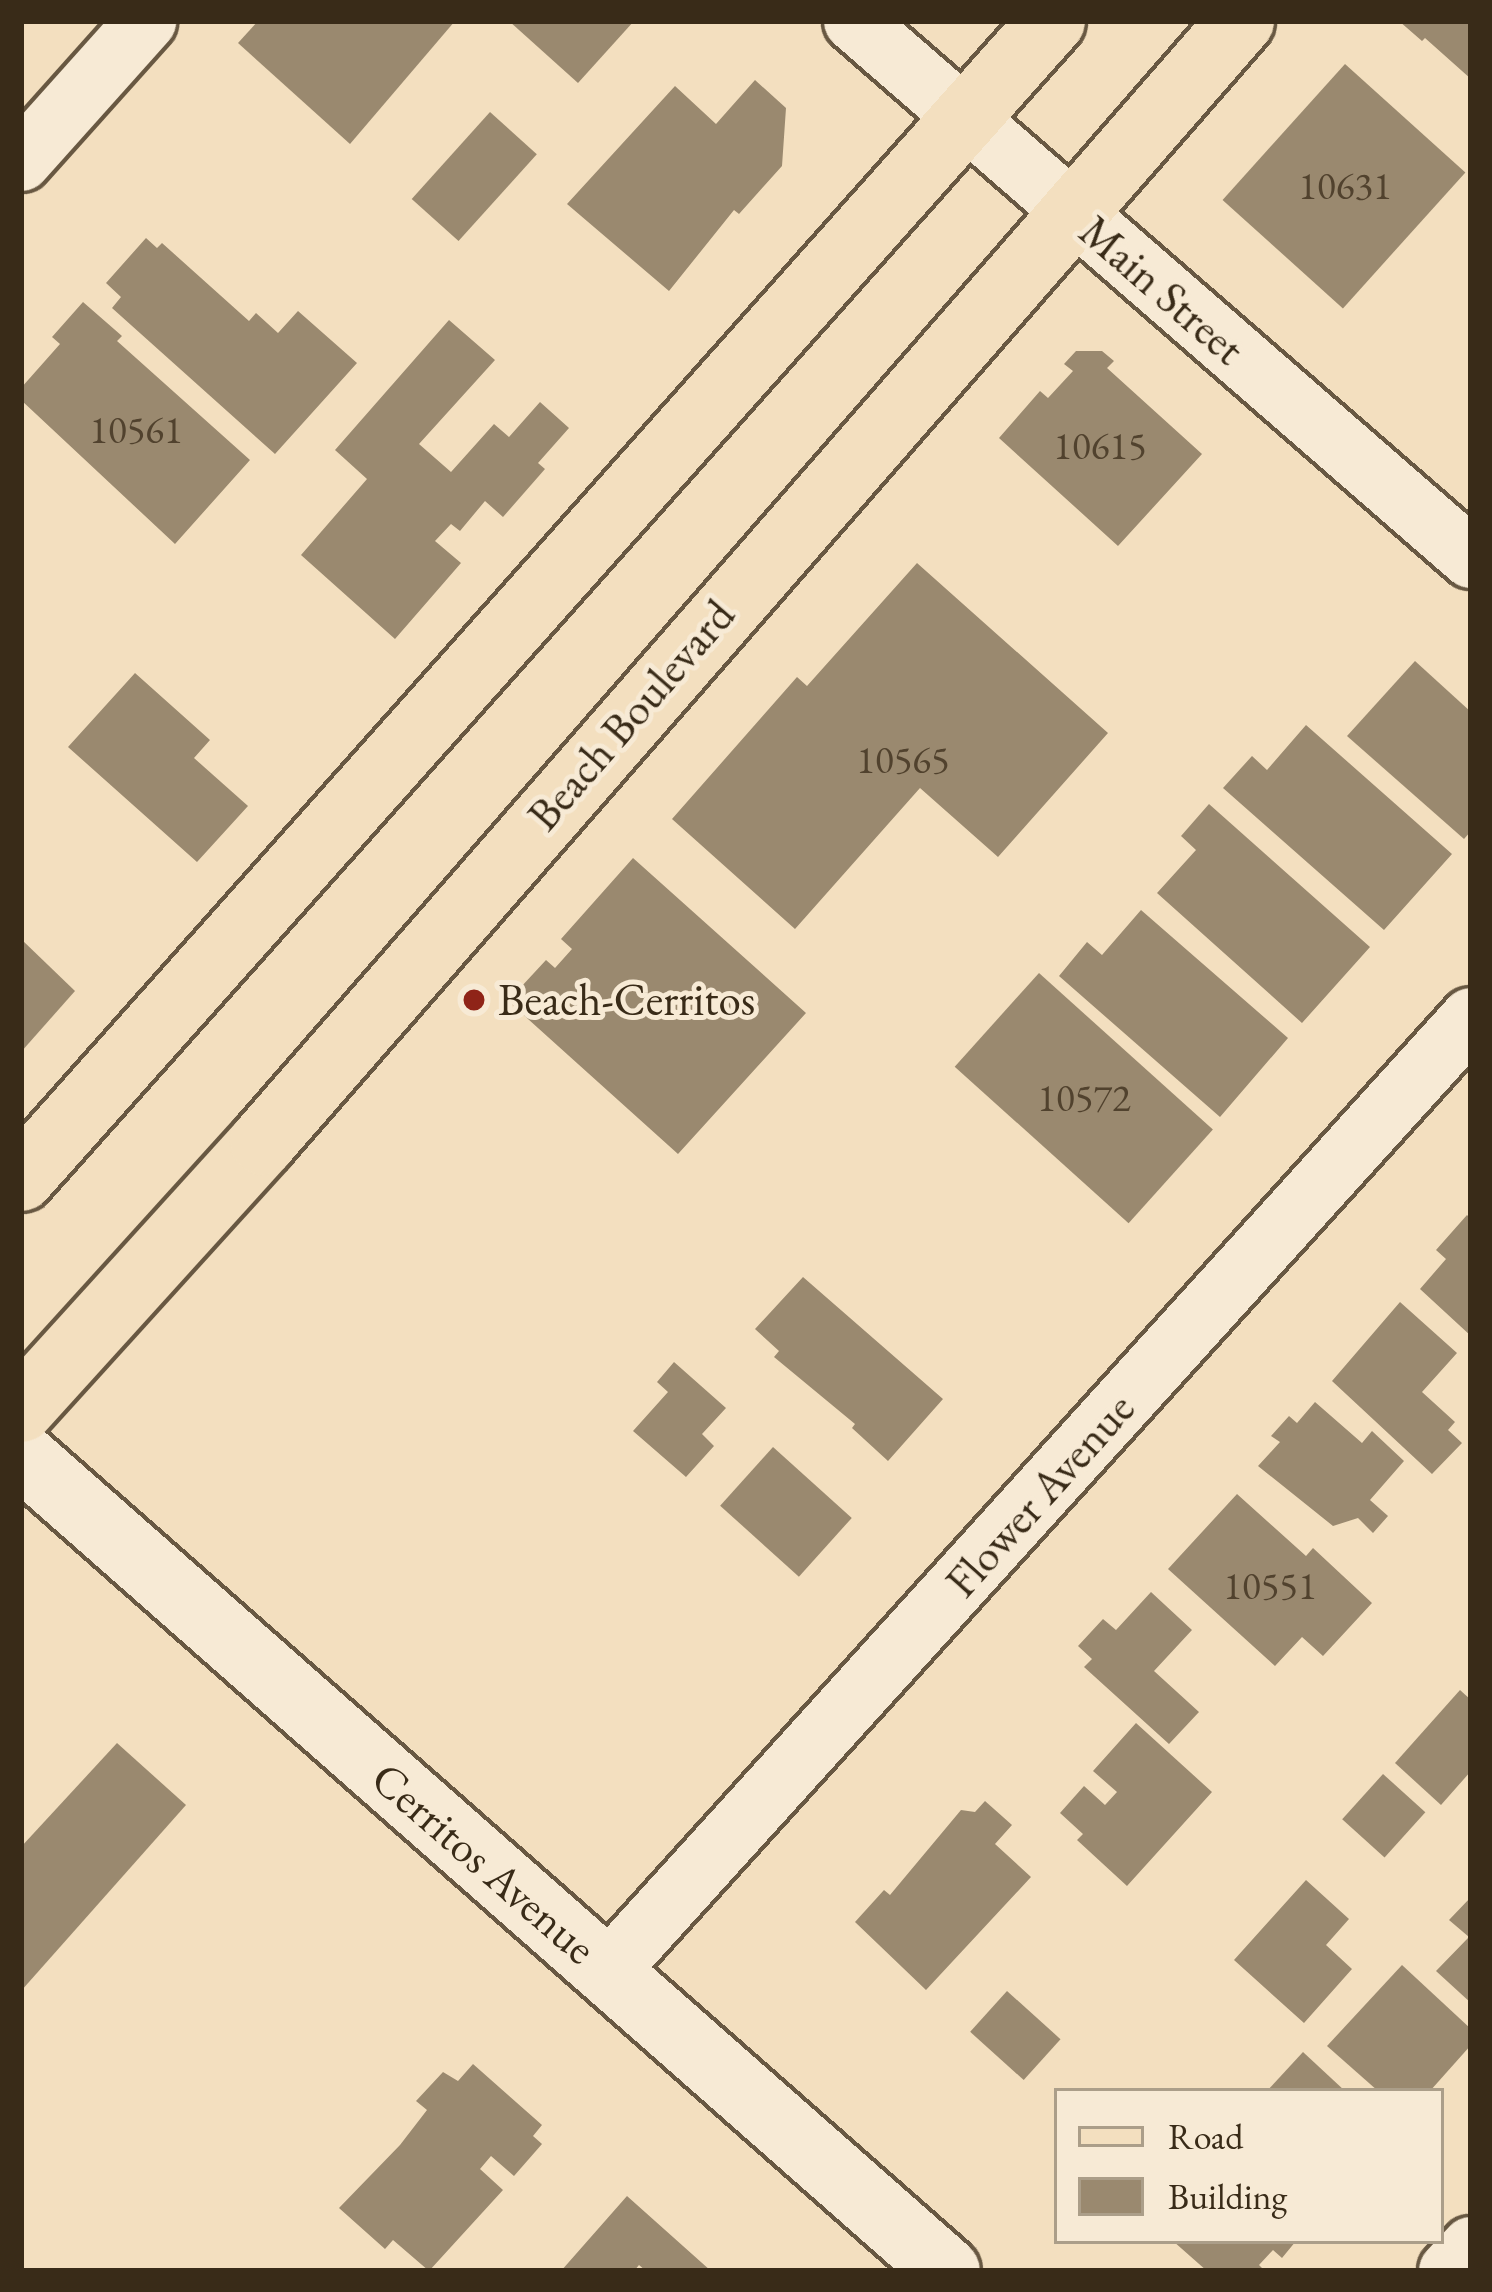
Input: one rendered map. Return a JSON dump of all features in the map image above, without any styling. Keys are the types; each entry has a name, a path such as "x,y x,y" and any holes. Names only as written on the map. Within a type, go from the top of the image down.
{"main road":[{"path":"21,1178 1052,21"},
{"name":"Beach Boulevard","path":"21,1409 263,1142 1241,21"},
{"name":"Cerritos Avenue","path":"21,1455 947,2271"}],"street":[{"path":"21,160 146,21"},
{"name":"Main Street","path":"854,21 1471,558"},
{"name":"Flower Avenue","path":"608,1972 1471,1018"},
{"path":"1449,2271 1471,2247"}],"building":[{"path":"258,21 455,21 350,144 238,43"},
{"path":"509,21 634,21 578,83"},
{"path":"1399,21 1471,21 1471,79 1425,38 1422,41"},
{"path":"1345,64 1465,172 1343,308 1223,200"},
{"path":"755,80 786,108 782,166 739,214 734,210 669,291 567,204 675,86 716,124"},
{"path":"490,112 537,154 459,241 412,199"},
{"path":"146,238 157,248 162,243 249,321 256,313 278,333 298,311 357,363 275,454 112,308 121,297 106,283"},
{"path":"83,302 122,336 117,341 250,460 175,544 21,400 21,388 60,344 52,337"},
{"path":"449,320 495,360 419,444 451,472 494,424 509,437 540,402 569,428 538,463 545,469 503,517 485,501 460,531 451,524 435,541 461,563 395,639 301,555 367,479 335,450"},
{"path":"1076,351 1102,351 1114,361 1107,368 1202,454 1118,546 999,438 1040,391 1048,398 1073,371 1064,364"},
{"path":"917,563 1108,733 998,857 920,788 795,929 672,819 797,677 807,686"},
{"path":"1415,661 1471,712 1471,831 1464,839 1347,736"},
{"path":"135,673 210,740 194,758 248,806 197,862 68,747"},
{"path":"1306,725 1452,854 1384,930 1223,788 1252,756 1267,770"},
{"path":"1209,804 1370,947 1302,1023 1157,893 1196,850 1181,836"},
{"path":"633,858 806,1013 678,1154 508,1001 546,960 555,968 572,949 561,939"},
{"path":"1141,910 1288,1038 1220,1117 1059,976 1087,942 1102,955"},
{"path":"21,939 75,991 21,1052"},
{"path":"1039,973 1213,1130 1129,1223 955,1067"},
{"path":"1467,1215 1471,1219 1471,1336 1420,1289 1446,1259 1436,1250"},
{"path":"803,1277 943,1399 888,1461 852,1428 855,1424 774,1357 779,1351 755,1329"},
{"path":"1400,1302 1457,1353 1422,1392 1455,1422 1448,1430 1462,1443 1432,1474 1332,1381"},
{"path":"674,1362 726,1408 702,1434 714,1446 686,1477 633,1431 668,1392 657,1382"},
{"path":"1315,1402 1362,1443 1372,1431 1404,1461 1370,1500 1388,1516 1373,1533 1358,1518 1333,1526 1258,1466 1280,1442 1271,1436 1289,1416 1297,1423"},
{"path":"773,1447 852,1518 799,1577 720,1506"},
{"path":"1237,1494 1306,1556 1313,1548 1372,1603 1323,1656 1302,1637 1275,1666 1168,1569"},
{"path":"1151,1592 1192,1630 1154,1671 1199,1712 1169,1744 1084,1667 1092,1659 1078,1646 1103,1619 1116,1630"},
{"path":"1460,1690 1471,1700 1471,1771 1441,1805 1395,1763"},
{"path":"1136,1723 1212,1792 1127,1886 1077,1840 1083,1834 1060,1813 1084,1786 1105,1805 1117,1792 1093,1771"},
{"path":"117,1743 186,1805 21,1991 21,1847"},
{"path":"1383,1774 1425,1812 1385,1857 1342,1819"},
{"path":"985,1801 1012,1825 995,1844 1031,1877 926,1990 855,1922 884,1890 890,1895 961,1810 975,1812"},
{"path":"1306,1880 1349,1919 1326,1945 1352,1969 1304,2023 1234,1960"},
{"path":"1471,1897 1471,2003 1436,1971 1469,1937 1449,1920"},
{"path":"1402,1965 1471,2029 1471,2045 1433,2088 1375,2088 1327,2046"},
{"path":"1007,1991 1061,2039 1024,2080 970,2032"},
{"path":"1303,2052 1342,2088 1270,2088"},
{"path":"473,2064 542,2125 533,2136 542,2144 514,2176 491,2156 480,2169 503,2190 429,2271 393,2240 385,2249 339,2208 427,2110 416,2101 443,2072 458,2081"},
{"path":"627,2196 711,2271 646,2271 639,2265 634,2271 561,2271"},
{"path":"1176,2244 1294,2244 1282,2258 1273,2250 1259,2265 1265,2271 1207,2271"}],"place":[{"name":"Beach-Cerritos","path":"474,1000"}]}
